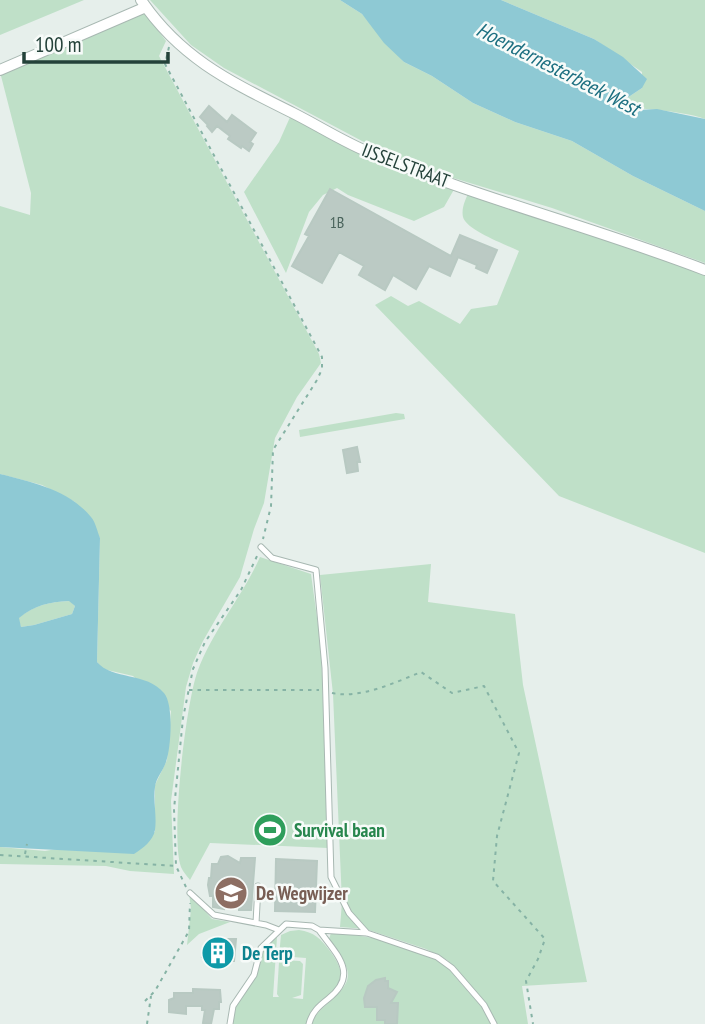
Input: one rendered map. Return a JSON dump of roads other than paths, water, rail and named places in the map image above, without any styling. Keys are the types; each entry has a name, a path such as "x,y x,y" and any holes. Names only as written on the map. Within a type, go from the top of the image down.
{"street":[{"name":"IJSSELSTRAAT","path":"143,4 174,41 203,64 371,153 441,180 608,234 705,270"},
{"path":"0,70 143,4"}],"lane":[{"path":"261,547 272,558 316,569 326,691 331,877 349,913 367,933"},
{"path":"256,923 258,886"},
{"path":"190,893 214,915 279,930"},
{"path":"230,1024 233,1006 254,975 260,951 286,924 312,926 319,930 341,962 345,975 337,991 317,1008 309,1024"},
{"path":"319,930 367,933 415,948 444,962 484,1004 494,1024"}],"water":[{"name":"Hoendernesterbeek West","path":"340,0 501,0 594,39 623,57 647,79 642,88 627,98 626,104 638,110 657,109 705,119 705,211 633,176 572,141 515,122 473,103 432,76 404,62 384,43 362,14"},
{"path":"0,474 61,494 93,519 100,538 97,662 103,668 157,686 167,699 171,727 168,756 155,787 154,834 137,852 134,854 0,847","holes":["69,601 75,606 72,614 21,627 19,618 37,607"]}],"place":[{"name":"Survival baan","path":"270,830"},
{"name":"De Wegwijzer","path":"231,893"},
{"name":"De Terp","path":"218,953"}]}
